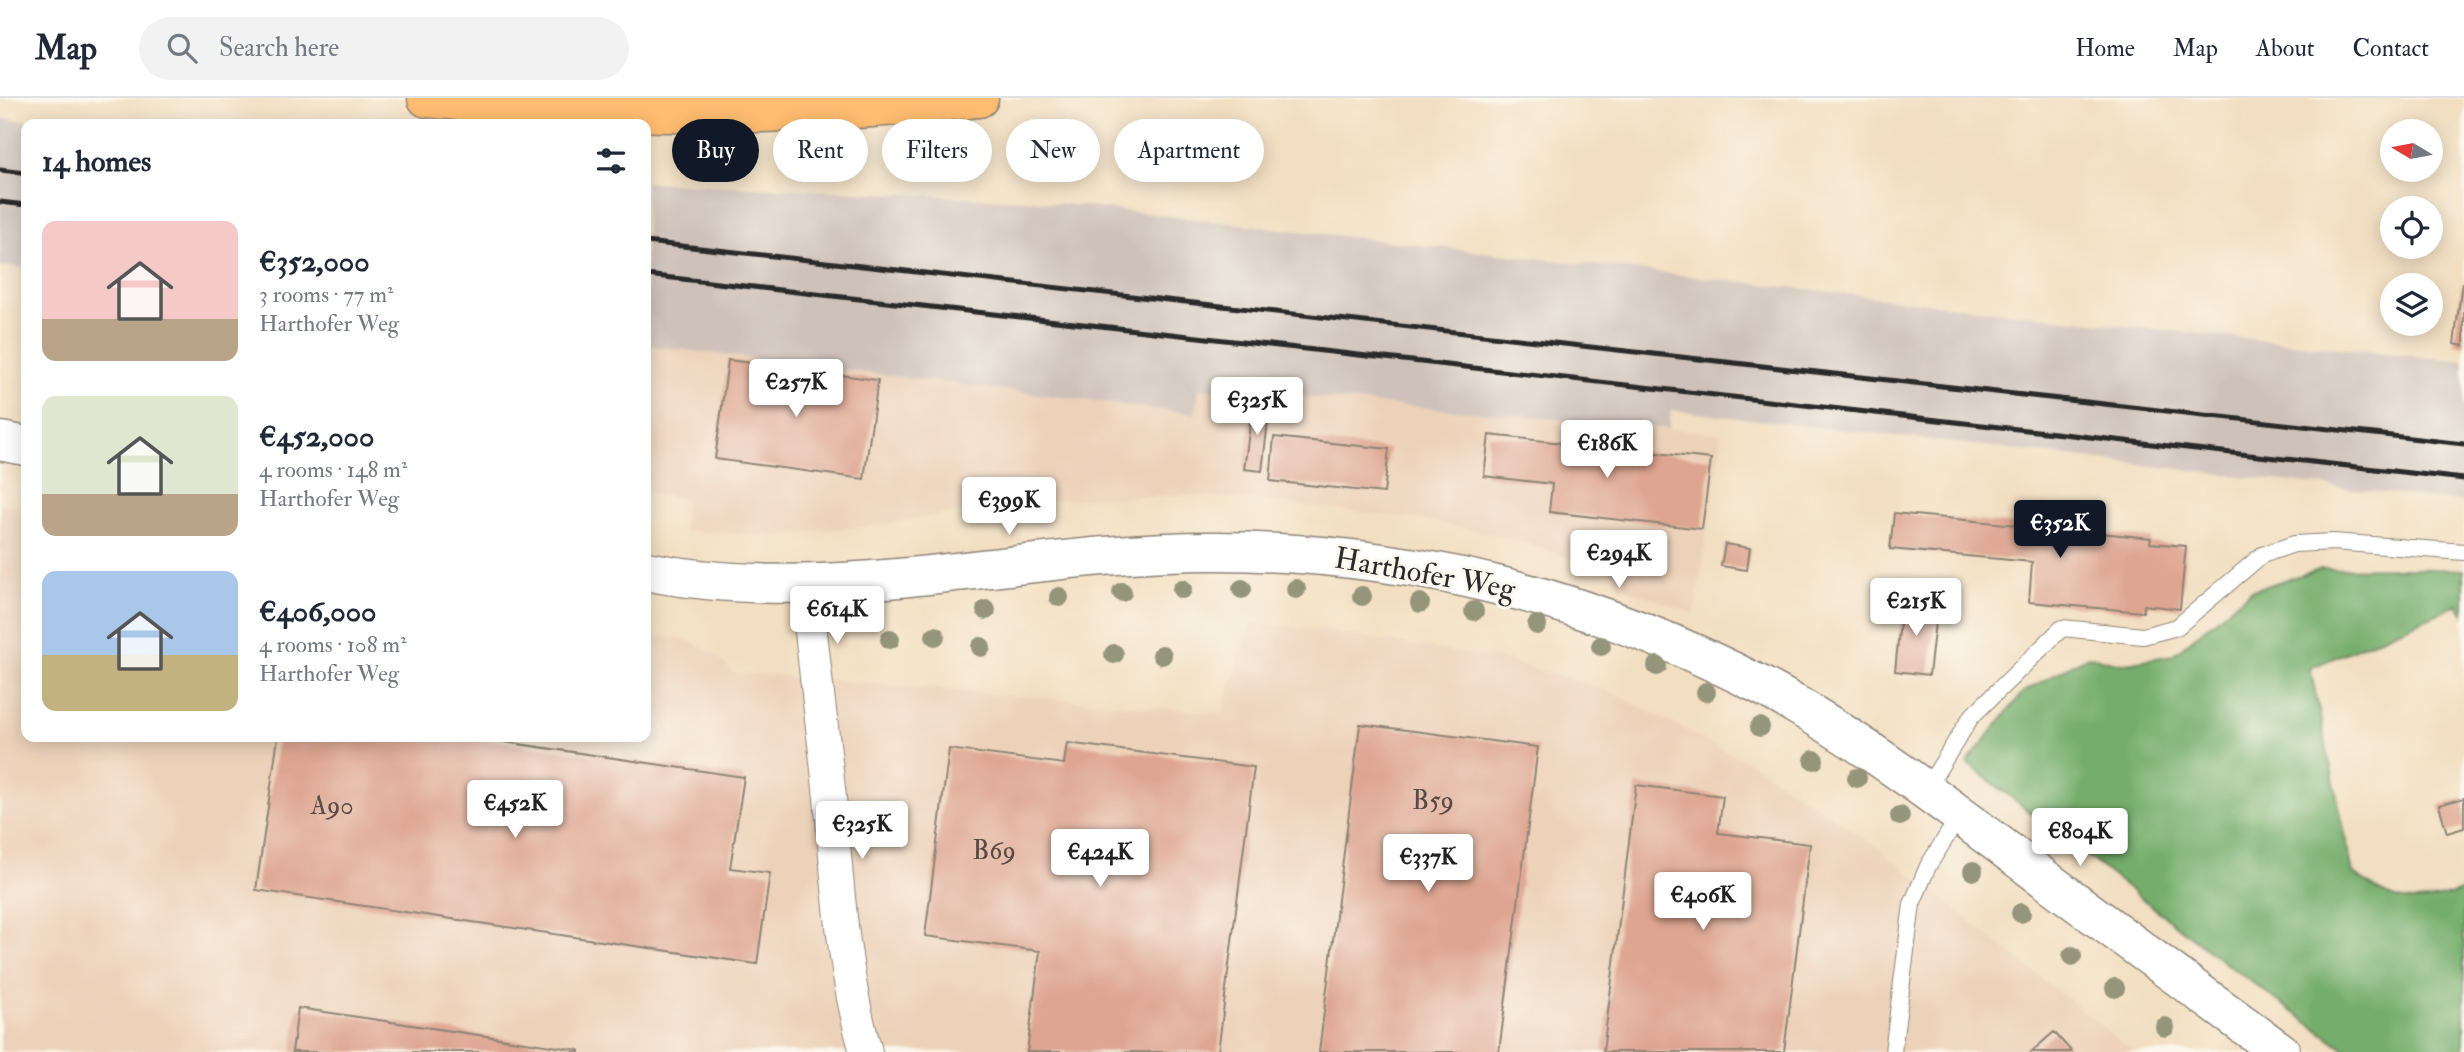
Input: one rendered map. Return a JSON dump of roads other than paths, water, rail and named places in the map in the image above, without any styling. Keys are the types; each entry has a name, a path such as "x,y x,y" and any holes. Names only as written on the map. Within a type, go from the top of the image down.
{"main road":[{"path":"426,98 543,110 648,115 762,115 914,106 979,98"}],"street":[{"path":"0,440 21,445"},
{"name":"Harthofer Weg","path":"651,572 700,580 807,586 904,579 1148,552 1201,551 1298,553 1377,561 1513,586 1605,617 1710,661 1765,688 1859,744 1961,815 2281,1052"},
{"path":"807,586 848,983 866,1052"}],"lane":[{"path":"1925,791 1971,717 2062,628 2143,636 2177,627 2262,555 2294,544 2333,542 2464,552"},
{"path":"1893,1052 1912,904 1928,866 1961,815"}],"railway":[{"path":"0,170 21,172"},
{"path":"0,202 21,204"},
{"path":"651,243 2464,444"},
{"path":"651,276 2464,479"}]}
